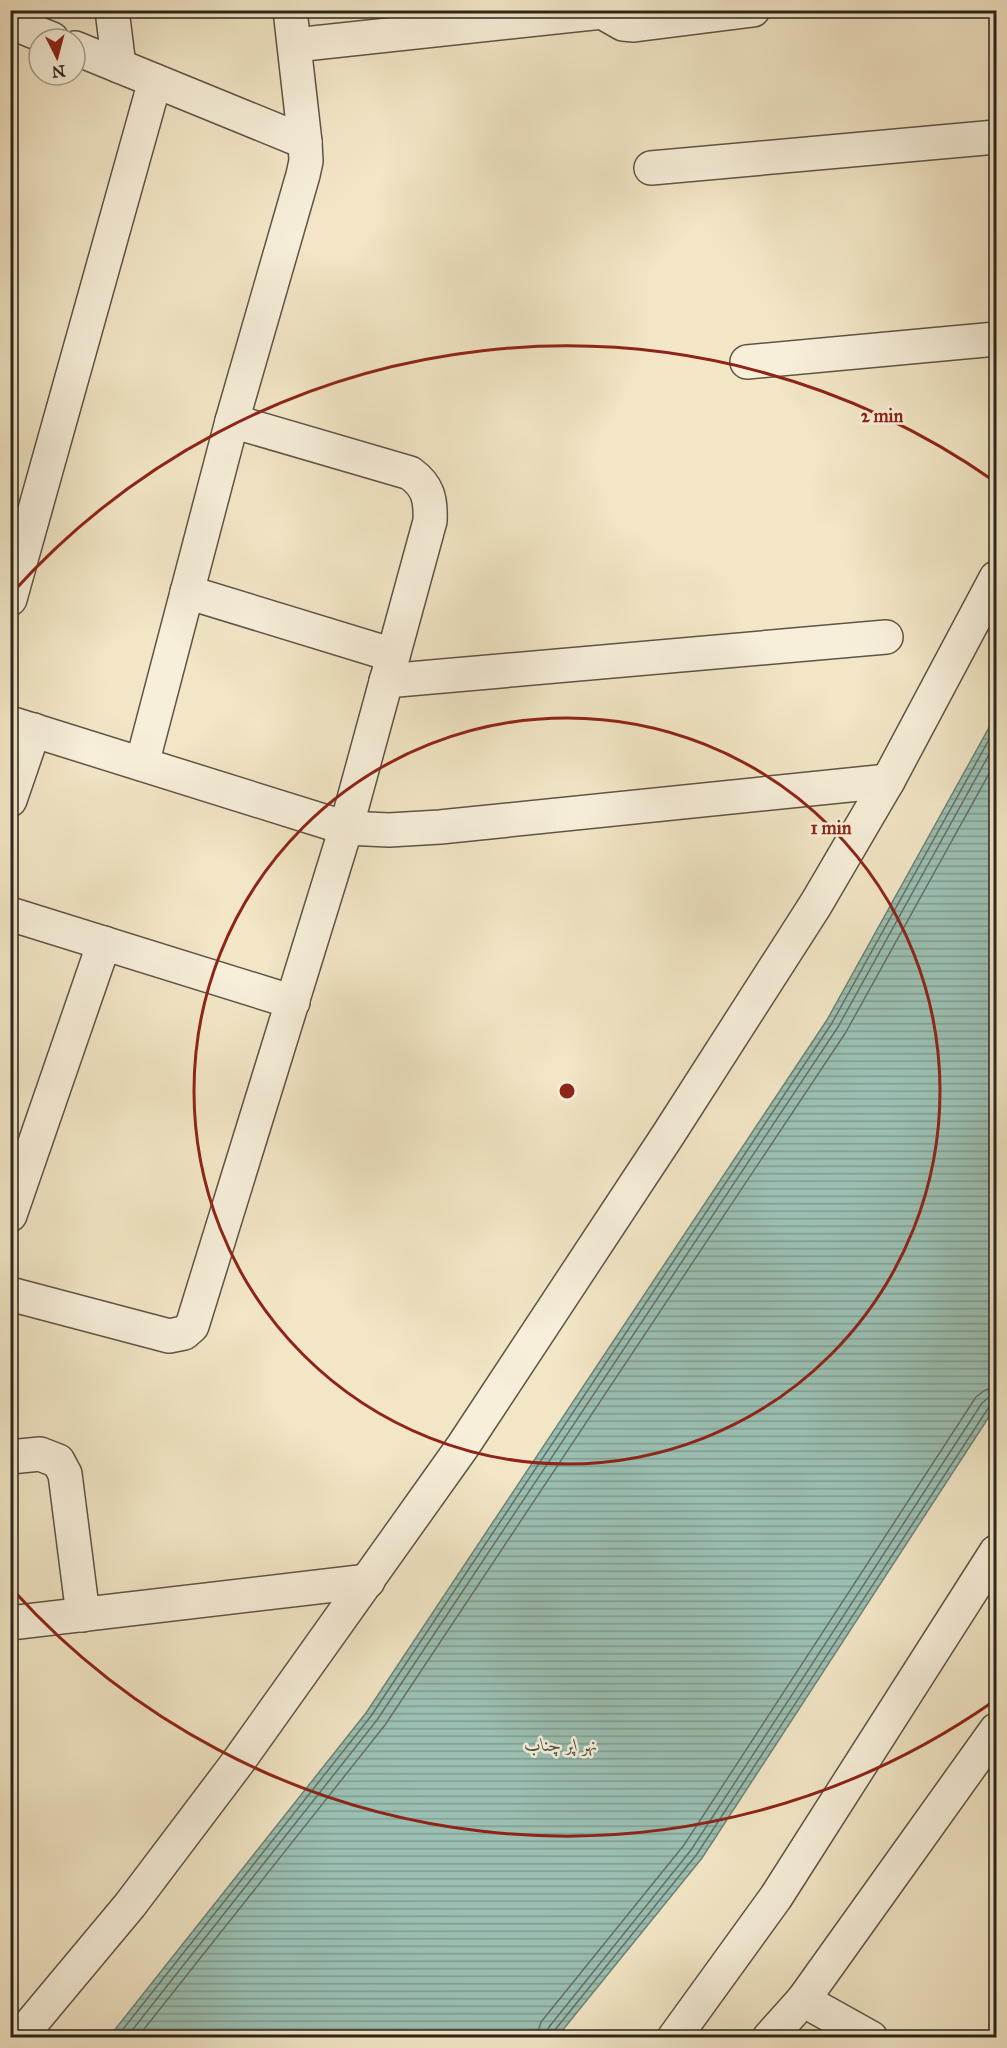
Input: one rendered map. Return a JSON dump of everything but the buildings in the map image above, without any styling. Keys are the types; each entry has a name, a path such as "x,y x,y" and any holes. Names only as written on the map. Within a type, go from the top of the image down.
{"street":[{"path":"112,10 119,66"},
{"path":"142,764 232,421 306,161 290,10"},
{"path":"295,45 459,19 602,11 623,24 634,25 753,10"},
{"path":"10,22 27,29"},
{"path":"87,53 305,142"},
{"path":"10,599 155,81"},
{"path":"651,168 996,137"},
{"path":"747,362 996,339"},
{"path":"10,1294 163,1335 174,1336 188,1330 197,1314 346,828 430,521 431,508 428,495 421,481 410,473 232,421"},
{"path":"19,2037 130,1905 238,1762 463,1446 668,1135 816,904 888,781 996,578"},
{"path":"187,592 390,668 886,637"},
{"path":"10,800 22,726 346,828 389,830 440,827 888,781"},
{"path":"10,914 293,1002"},
{"path":"10,1215 104,943"},
{"path":"10,1457 40,1454 57,1461 65,1474 82,1615"},
{"path":"674,2037 776,1897 996,1552"},
{"path":"10,1623 368,1581"},
{"path":"769,2037 803,2000 996,1730"},
{"path":"803,2000 872,2037"}],"water":[{"name":"نہر اپر چناب","path":"996,715 996,1406 702,1858 557,2037 109,2037 366,1713 827,1020"}]}
